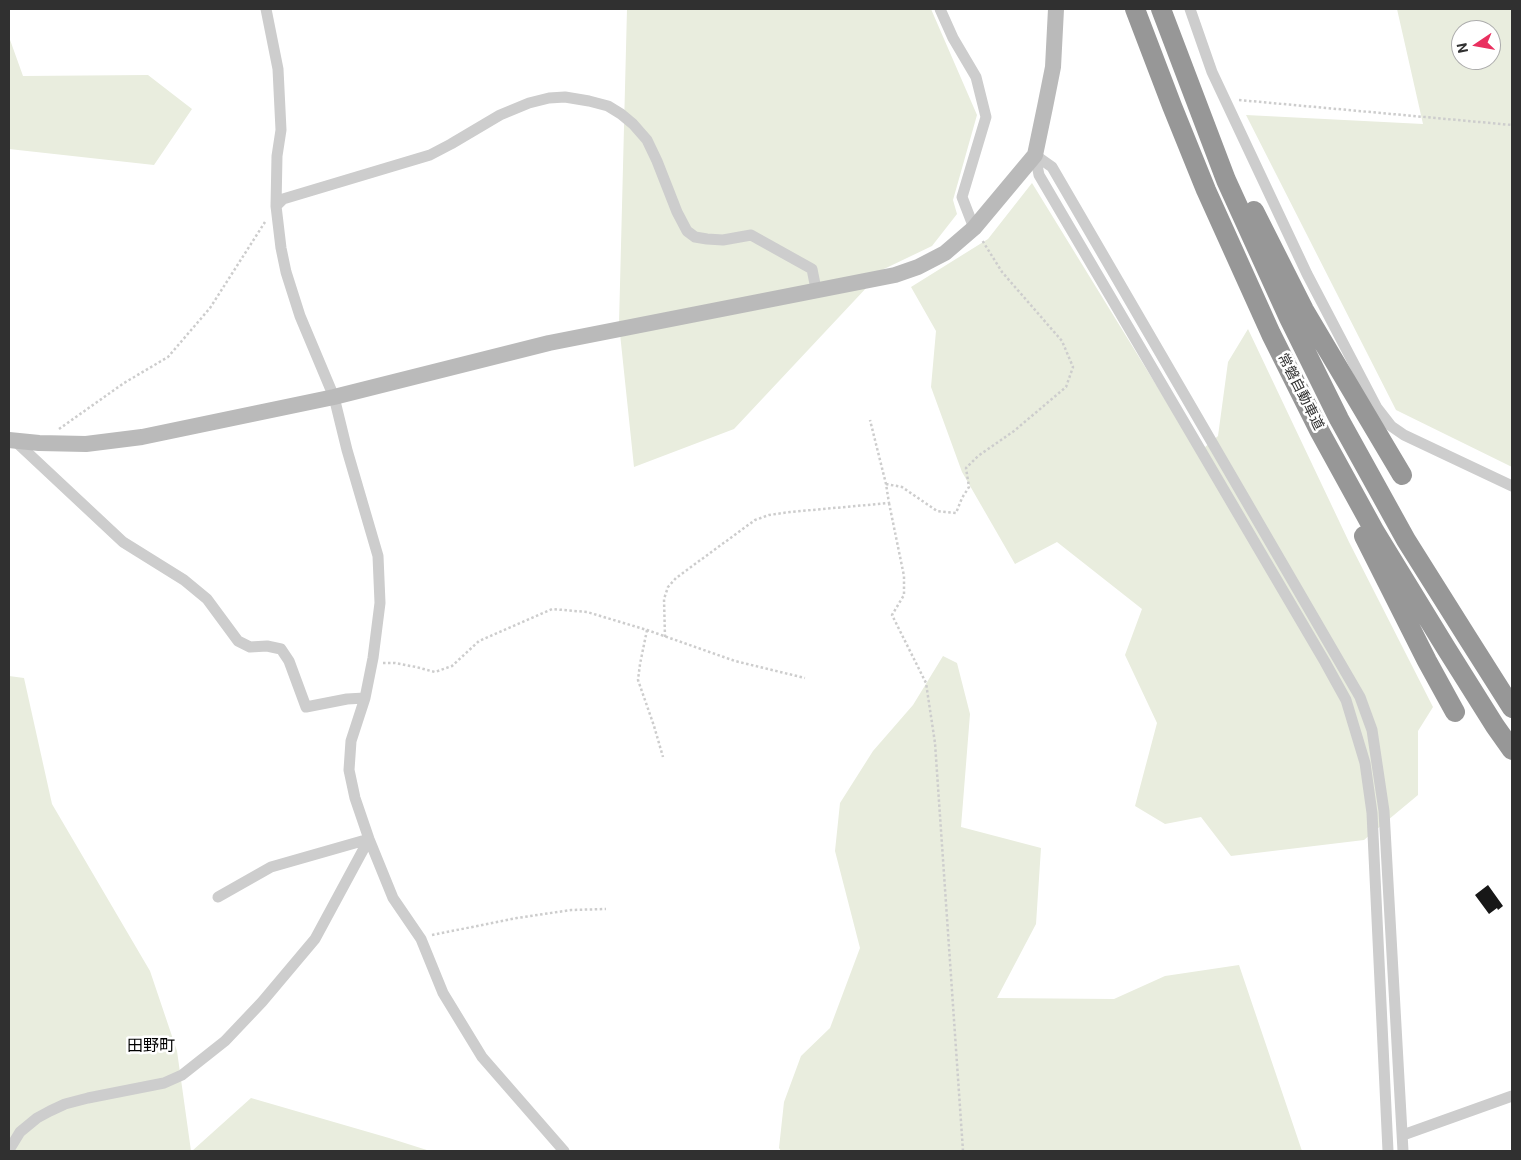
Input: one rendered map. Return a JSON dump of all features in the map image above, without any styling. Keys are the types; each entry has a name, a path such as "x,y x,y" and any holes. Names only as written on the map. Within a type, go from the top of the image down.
{"highway":[{"name":"常磐自動車道","path":"1135,9 1206,190 1271,334 1320,432 1375,532 1495,726 1512,750"},
{"name":"常磐自動車道","path":"1161,9 1226,180 1289,318 1339,419 1406,540 1512,708"},
{"path":"1194,97 1304,310 1402,475"},
{"path":"1320,432 1365,538 1455,712"}],"street":[{"path":"266,9 278,69 281,130 277,156 276,206 281,248 286,272 300,316 334,397 347,450 378,556 380,603 372,663 351,741 349,770 355,798 369,839 394,898 421,939 443,993 482,1057 564,1151"},
{"path":"940,9 953,38 976,77 986,117 962,197 974,228"},
{"path":"11,440 39,443 86,444 142,437 334,397 549,342 895,275 918,267 945,253 974,228 1034,155 1046,107 1053,67 1056,9"},
{"path":"1190,9 1212,72 1308,274 1377,408 1391,426 1404,435 1512,486"},
{"path":"276,206 283,199 430,155 452,144 500,114 529,103 549,98 565,97 608,106 622,114 633,124 647,140 677,212 687,231 695,237 707,239 723,240 751,235 812,269 816,289"},
{"path":"1034,155 1052,166 1360,697 1372,730 1384,812 1403,1151"},
{"path":"1034,155 1039,175 1346,700 1365,763 1372,813 1388,1151"},
{"path":"11,440 123,542 184,580 207,599 238,641 250,647 267,646 281,649 289,661 306,707 346,699 364,698"},
{"path":"218,897 271,867 369,839"},
{"path":"9,1150 20,1132 37,1118 50,1111 88,1098 164,1083 182,1074 226,1041 315,939 369,839"},
{"path":"1403,1136 1512,1096"}],"path":[{"path":"1225,99 1512,125"},
{"path":"39,443 124,384 168,357 210,308 276,206"},
{"path":"886,484 902,487 936,511 956,514 962,498 969,487 966,468 978,456 1014,431 1066,387 1073,367 1062,341 1002,272 974,228"},
{"path":"870,420 886,484 904,576 904,595 892,615 926,682 935,743 963,1151"},
{"path":"665,637 664,599 668,588 676,578 755,520 770,515 790,512 889,503"},
{"path":"372,663 395,663 436,672 452,666 479,641 552,609 587,612 647,630 735,661 805,678"},
{"path":"647,630 638,680 663,757"},
{"path":"421,939 431,935 517,918 571,910 606,909"}],"shaded area":[{"path":"627,9 931,9 977,115 953,200 957,214 932,246 884,269 734,429 634,467 619,324"},
{"path":"1397,9 1512,9 1512,467 1396,410 1246,115 1423,124"},
{"path":"9,37 23,76 148,75 192,109 154,165 9,149"},
{"path":"1032,183 1198,453 1218,436 1228,362 1248,329 1349,542 1433,707 1418,731 1418,795 1364,840 1231,856 1201,817 1165,824 1135,806 1157,723 1125,655 1142,609 1057,542 1015,564 962,472 931,387 936,331 911,287 988,239"},
{"path":"943,656 957,663 970,714 961,827 1041,848 1036,924 997,998 1114,999 1165,976 1239,965 1302,1151 781,1151 779,1148 784,1102 801,1056 830,1028 860,948 835,851 840,803 873,751 913,705"},
{"path":"9,676 24,678 52,804 150,971 177,1051 191,1151 9,1151"},
{"path":"251,1098 389,1138 430,1151 192,1151"}],"building":[{"path":"1488,885 1503,906 1489,914 1475,895"}],"district":[{"name":"田野町","path":"151,1047"}]}
